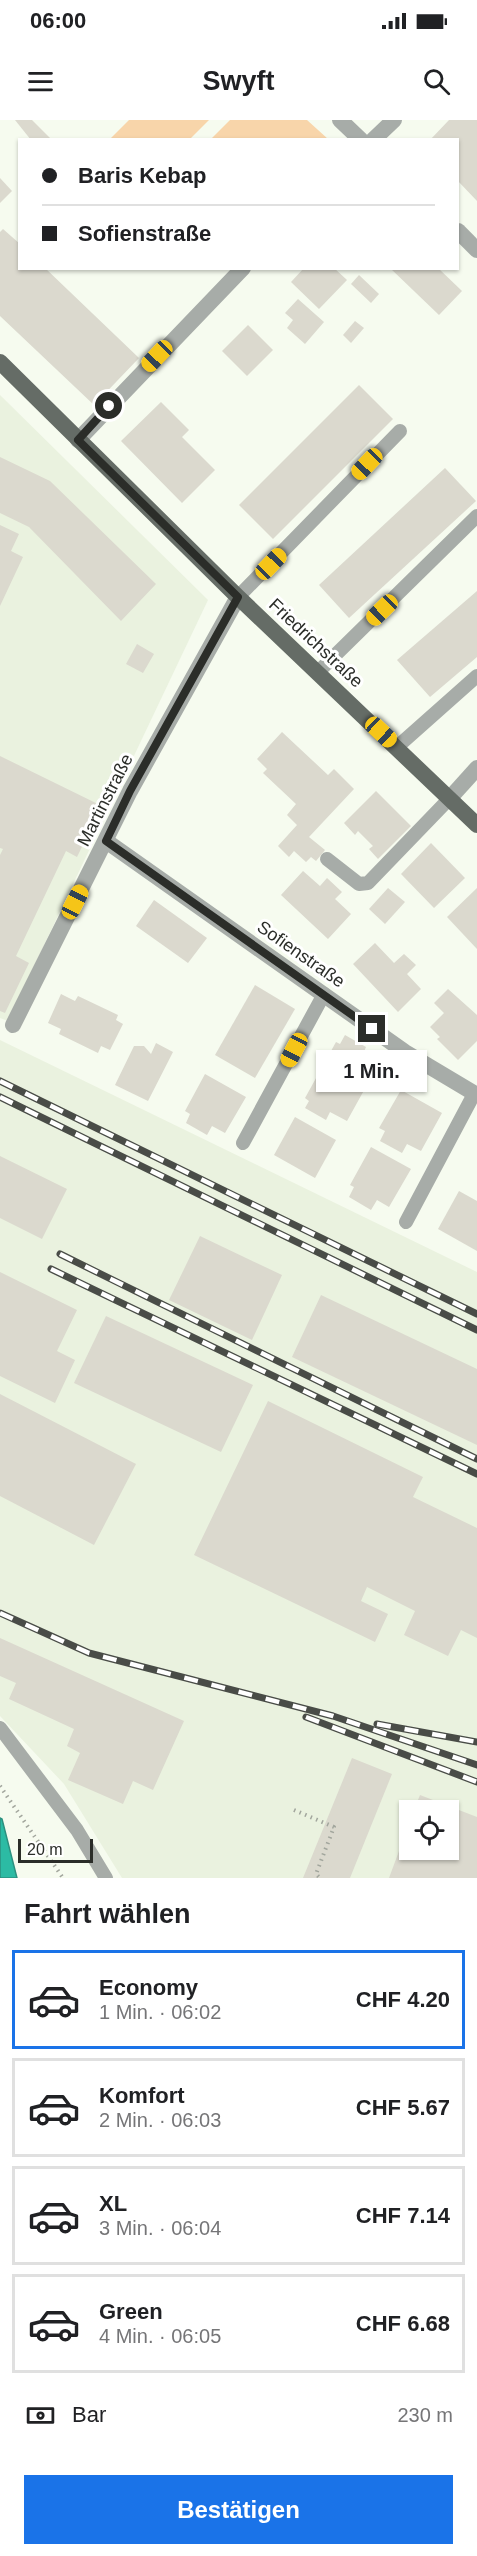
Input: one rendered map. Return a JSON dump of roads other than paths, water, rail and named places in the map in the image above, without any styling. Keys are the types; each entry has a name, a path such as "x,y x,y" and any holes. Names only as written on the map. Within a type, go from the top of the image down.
{"main road":[{"name":"Friedrichstraße","path":"0,362 238,597 477,825"}],"street":[{"path":"340,120 359,138"},
{"path":"375,138 394,120"},
{"path":"459,232 477,250"},
{"path":"78,440 241,270"},
{"name":"Martinstraße","path":"13,1025 130,791 238,597"},
{"path":"450,798 477,768"},
{"name":"Sofienstraße","path":"106,841 405,1052 476,1095"}],"lane":[{"path":"238,597 400,431"},
{"path":"318,672 477,516"},
{"path":"397,747 477,676"},
{"path":"327,859 359,884 369,883 450,798"},
{"path":"243,1143 324,994"},
{"path":"406,1222 476,1095"},
{"path":"0,1728 77,1830 106,1878"}],"water":[{"path":"0,1818 2,1819 17,1878 0,1878"}],"railway":[{"path":"0,1081 477,1314"},
{"path":"0,1097 477,1330"},
{"path":"60,1254 477,1459"},
{"path":"51,1269 477,1474"},
{"path":"0,1613 89,1653 333,1716 477,1765"},
{"path":"306,1717 477,1782"},
{"path":"377,1724 477,1742"}]}
